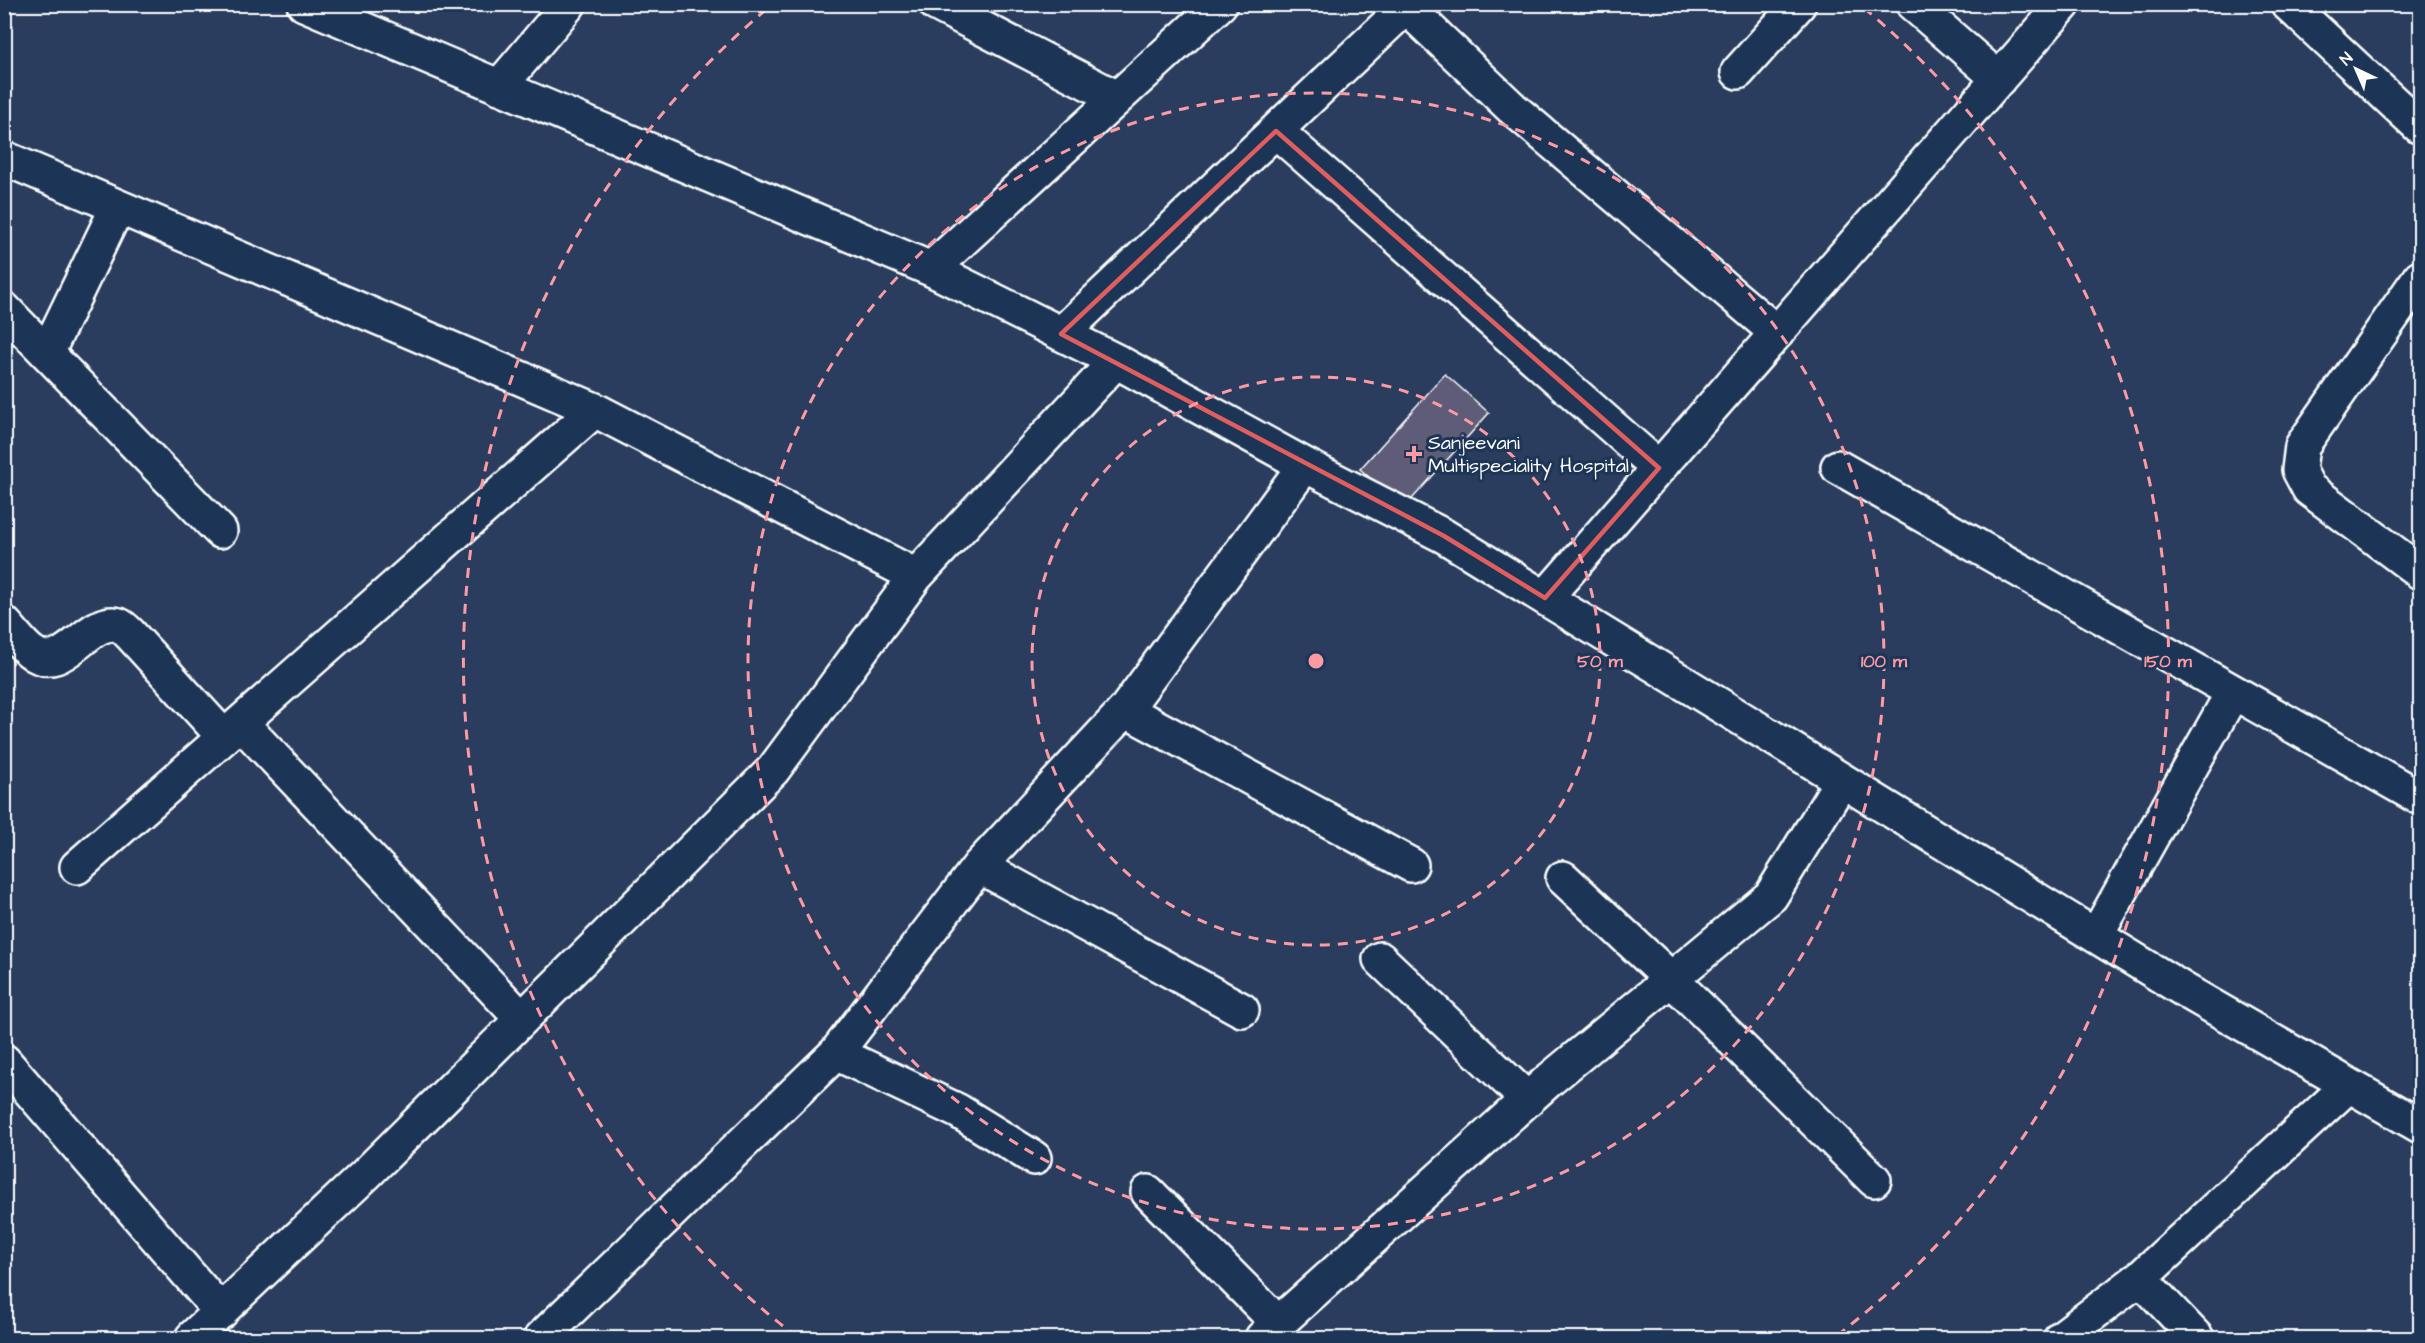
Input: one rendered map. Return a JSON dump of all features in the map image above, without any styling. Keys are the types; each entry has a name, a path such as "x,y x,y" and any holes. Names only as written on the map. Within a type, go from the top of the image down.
{"street":[{"path":"304,4 931,269 1116,361 1305,465 1444,536 2096,936 2421,1126"},
{"path":"499,87 569,4"},
{"path":"936,4 1117,99"},
{"path":"931,269 1220,4"},
{"path":"1737,72 1799,4"},
{"path":"1913,4 1999,79"},
{"path":"1545,598 2064,4"},
{"path":"2288,4 2421,127"},
{"path":"1061,334 1276,131 1404,6 1512,108 1777,333"},
{"path":"1276,131 1659,468"},
{"path":"4,159 595,410 916,576"},
{"path":"47,353 117,208"},
{"path":"2421,277 2302,446 2299,470 2309,489 2421,572"},
{"path":"4,309 220,531"},
{"path":"192,1338 365,1175 773,770 916,576 1116,361"},
{"path":"77,867 595,410"},
{"path":"541,1338 836,1053 979,866 1125,710 1305,465"},
{"path":"1838,467 2421,798"},
{"path":"4,623 32,653 49,659 64,654 103,625 119,625 232,730 522,1019"},
{"path":"2096,936 2233,692"},
{"path":"1125,710 1411,865"},
{"path":"1148,1192 1270,1330 1528,1100 1771,896 1842,780"},
{"path":"979,866 1242,1010"},
{"path":"1563,878 1671,979 1874,1180"},
{"path":"1380,958 1528,1100"},
{"path":"836,1053 958,1111 1034,1158"},
{"path":"4,1061 221,1311"},
{"path":"2061,1338 2139,1278 2349,1085"},
{"path":"2139,1278 2197,1338"}],"highlighted area":[{"path":"1276,131 1659,468 1545,598 1444,536 1061,334"}],"building":[{"path":"1445,374 1489,413 1404,508 1360,469"}],"place":[{"name":"Sanjeevani Multispeciality Hospital","path":"1414,454"}]}
